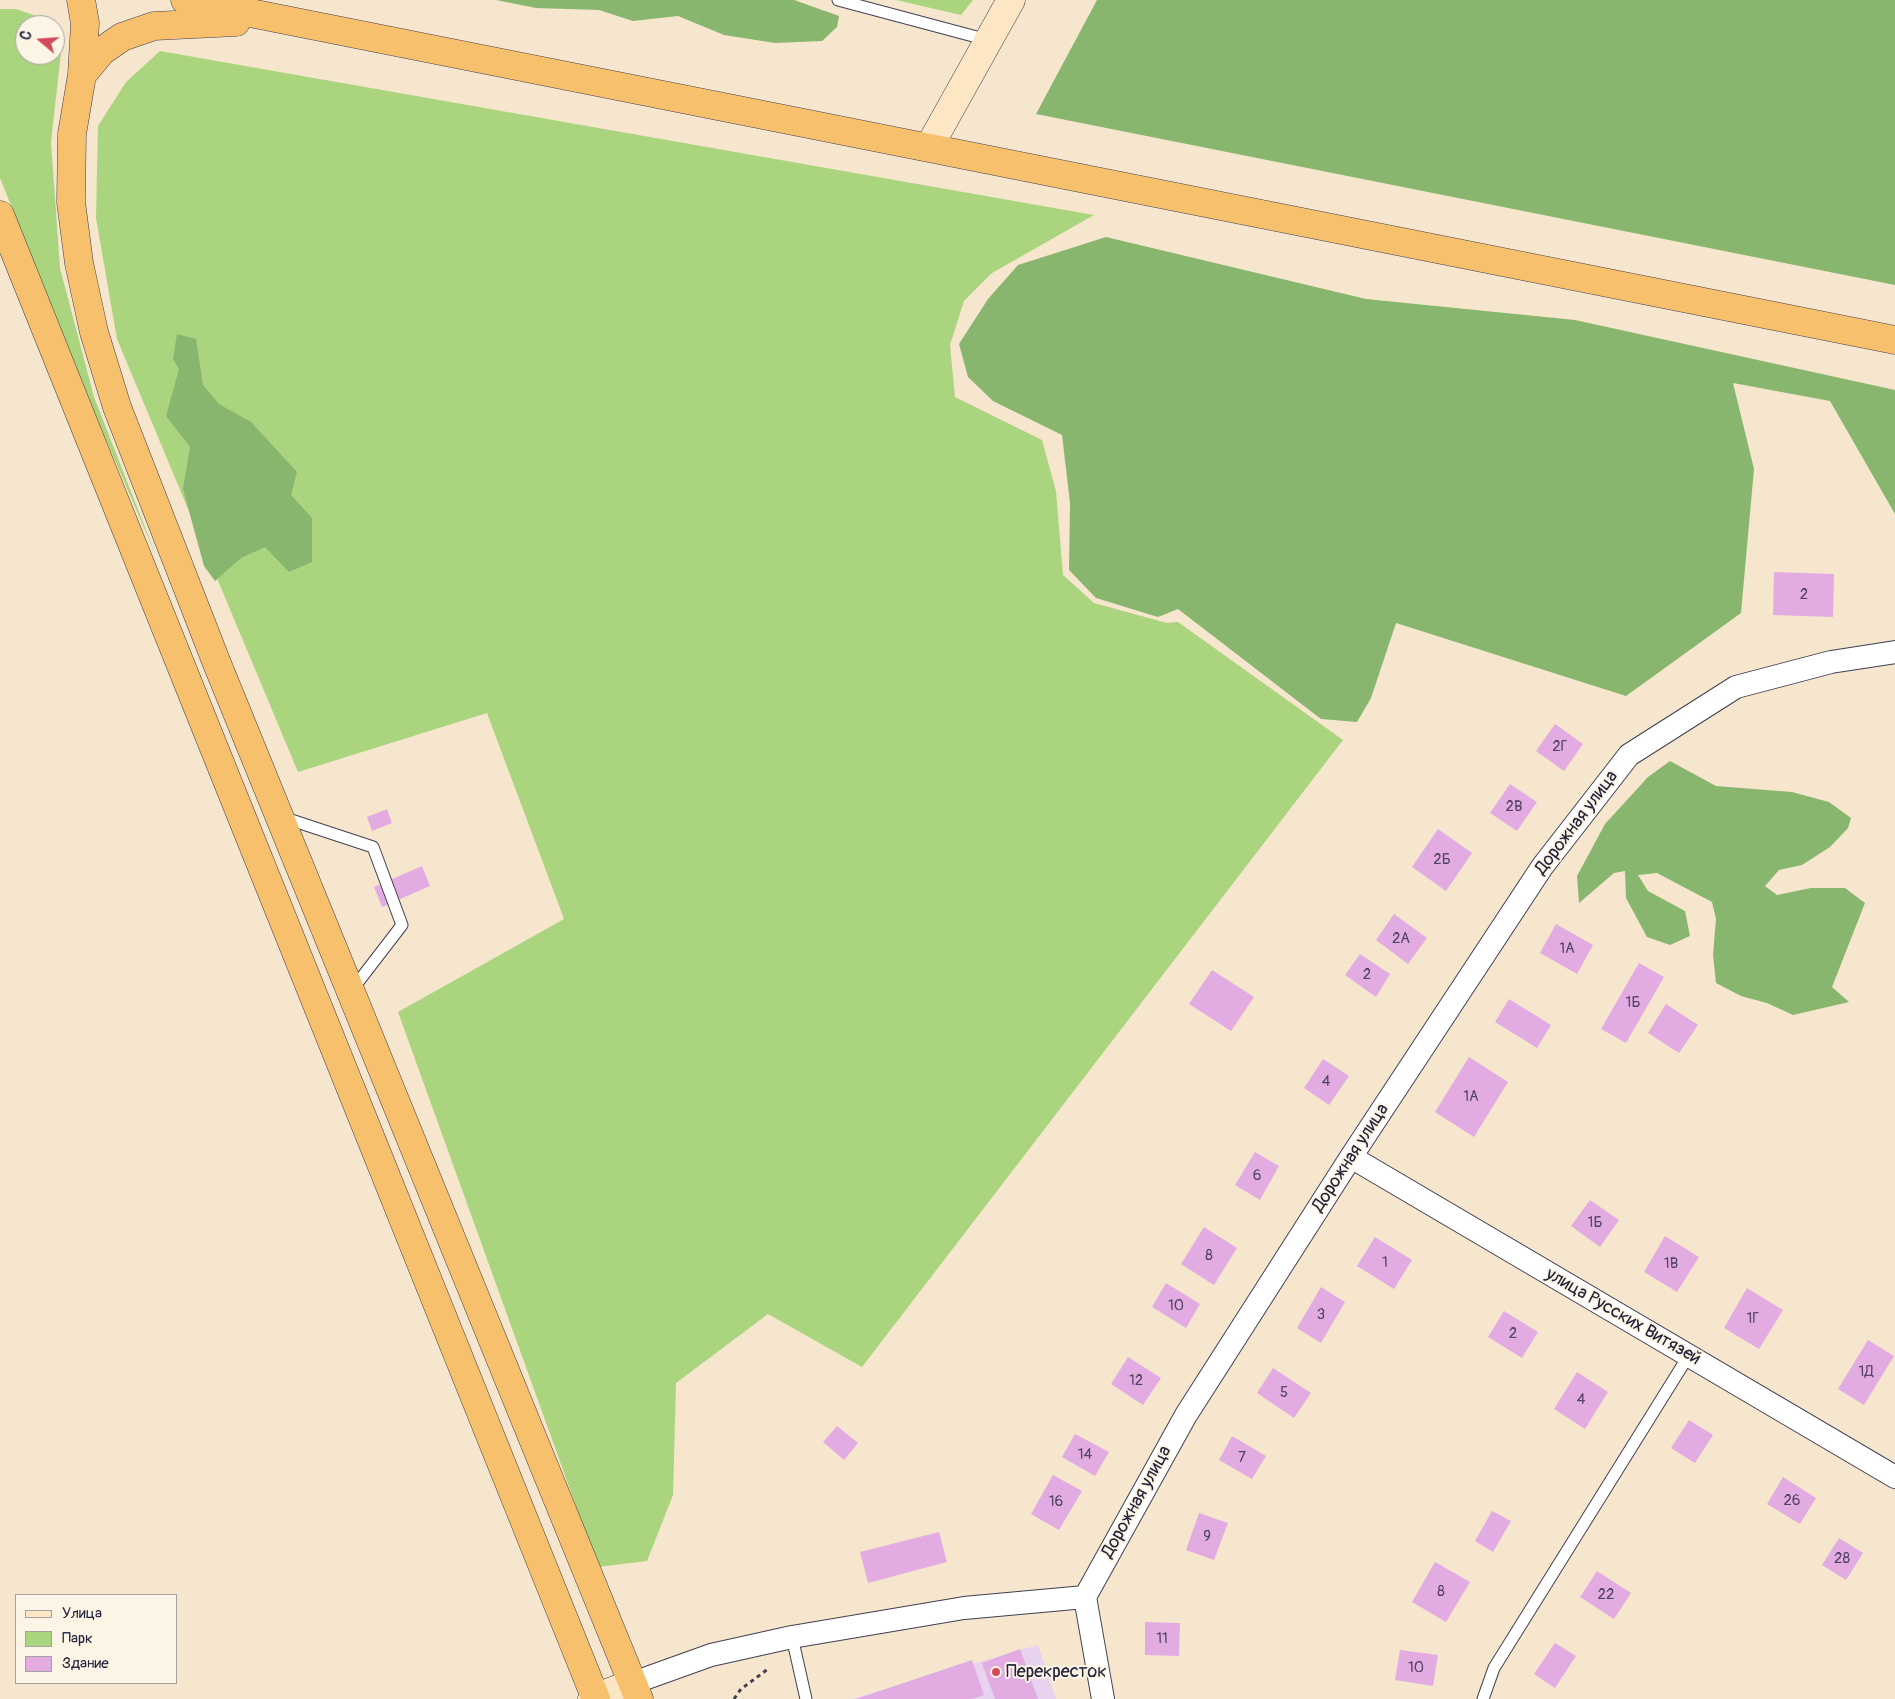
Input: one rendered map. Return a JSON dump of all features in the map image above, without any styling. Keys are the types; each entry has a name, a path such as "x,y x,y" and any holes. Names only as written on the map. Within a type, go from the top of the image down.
{"highway":[{"path":"81,0 85,23 82,75 72,134 71,202 79,262 94,332 117,407 279,816 636,1691"},
{"path":"185,0 929,146 1895,340"},
{"path":"82,75 102,51 122,37 154,26 200,22 296,22"},
{"path":"0,215 594,1699"}],"street":[{"path":"929,146 1010,0"},
{"name":"Дорожная улица","path":"1085,1597 1186,1415 1351,1158 1542,867 1629,755 1736,687 1831,662 1895,652"},
{"name":"улица Русских Витязей","path":"1351,1158 1895,1477"},
{"path":"594,1699 636,1691 711,1655 792,1637 964,1608 1085,1597 1103,1699"}],"lane":[{"path":"838,0 988,40"},
{"path":"279,816 373,847 402,925 351,992"},
{"path":"1484,1699 1494,1668 1689,1355"},
{"path":"792,1637 806,1699"}],"path":[{"path":"734,1699 741,1689 768,1669"}],"shaded area":[{"name":"Перекресток","path":"1038,1645 1056,1699 851,1699"}],"green space":[{"path":"496,0 794,0 839,16 837,27 822,41 775,43 724,35 678,16 633,21 599,10 536,8"},
{"path":"896,0 973,0 961,15"},
{"path":"1097,0 1895,0 1895,285 1036,114"},
{"path":"0,9 16,9 33,15 15,15 15,65 60,65 51,142 60,268 94,397 157,558 89,400 0,178"},
{"path":"160,51 1094,215 992,273 964,301 950,345 955,397 1042,440 1056,491 1063,575 1094,603 1167,623 1178,622 1343,740 862,1367 768,1314 676,1383 673,1495 647,1561 598,1567 398,1012 564,919 487,713 298,772 117,339 96,218 98,126 126,82"},
{"path":"1106,237 1366,299 1575,320 1895,390 1895,514 1830,401 1733,383 1754,469 1741,613 1626,696 1396,623 1371,698 1357,722 1321,719 1178,609 1158,617 1096,598 1069,570 1070,503 1062,435 993,401 968,377 959,344 988,299 1018,265"},
{"path":"177,334 196,339 203,385 219,404 251,422 297,472 291,495 312,518 312,562 289,572 265,547 241,558 215,581 204,566 183,489 190,447 166,416 179,369 173,359"},
{"path":"1670,761 1716,786 1792,792 1829,802 1851,818 1848,828 1830,847 1802,865 1779,870 1765,886 1777,895 1811,888 1845,888 1865,903 1832,987 1849,1002 1793,1015 1767,1003 1741,996 1716,983 1713,955 1716,919 1712,902 1657,873 1638,875 1648,891 1685,911 1690,936 1670,945 1647,937 1626,898 1625,871 1614,873 1579,903 1577,876 1605,824 1648,777"}],"building":[{"path":"1774,572 1834,574 1833,617 1773,615"},
{"path":"1555,724 1583,744 1564,771 1536,751"},
{"path":"1510,784 1537,802 1517,831 1490,813"},
{"path":"387,809 392,823 372,831 367,817"},
{"path":"1438,829 1472,853 1446,891 1412,867"},
{"path":"422,866 430,886 382,907 374,887"},
{"path":"1394,914 1427,938 1408,964 1376,940"},
{"path":"1556,924 1593,945 1577,974 1540,953"},
{"path":"1360,954 1390,974 1376,997 1345,975"},
{"path":"1639,963 1664,977 1626,1043 1601,1029"},
{"path":"1212,970 1254,997 1231,1031 1189,1004"},
{"path":"1509,999 1551,1025 1537,1048 1495,1022"},
{"path":"1666,1004 1698,1025 1679,1053 1648,1033"},
{"path":"1469,1057 1508,1082 1474,1137 1435,1112"},
{"path":"1323,1059 1349,1076 1329,1105 1304,1088"},
{"path":"1255,1152 1279,1166 1260,1200 1235,1185"},
{"path":"1590,1200 1619,1220 1600,1247 1571,1226"},
{"path":"1204,1227 1237,1248 1214,1285 1181,1264"},
{"path":"1665,1236 1699,1257 1677,1292 1644,1272"},
{"path":"1375,1237 1412,1260 1394,1289 1357,1266"},
{"path":"1166,1283 1200,1304 1186,1328 1152,1307"},
{"path":"1321,1287 1345,1302 1321,1343 1297,1328"},
{"path":"1747,1288 1783,1310 1759,1349 1724,1328"},
{"path":"1504,1311 1538,1332 1522,1358 1488,1337"},
{"path":"1868,1340 1894,1356 1864,1405 1838,1389"},
{"path":"1128,1357 1161,1378 1143,1405 1111,1384"},
{"path":"1273,1368 1311,1393 1294,1418 1257,1393"},
{"path":"1577,1372 1608,1392 1585,1429 1554,1409"},
{"path":"1689,1420 1713,1435 1695,1463 1671,1448"},
{"path":"837,1426 858,1443 844,1460 823,1442"},
{"path":"1075,1434 1109,1452 1095,1476 1062,1457"},
{"path":"1232,1436 1266,1456 1252,1479 1219,1460"},
{"path":"1053,1475 1082,1491 1059,1530 1031,1514"},
{"path":"1783,1477 1816,1498 1800,1524 1767,1504"},
{"path":"1492,1511 1511,1521 1493,1552 1475,1541"},
{"path":"1199,1513 1228,1523 1214,1560 1186,1550"},
{"path":"939,1532 947,1562 868,1583 860,1552"},
{"path":"1839,1538 1863,1553 1846,1580 1822,1565"},
{"path":"1435,1562 1470,1582 1446,1622 1412,1602"},
{"path":"1597,1571 1631,1593 1614,1619 1580,1597"},
{"path":"1145,1622 1180,1623 1179,1656 1145,1655"},
{"path":"1555,1643 1576,1656 1555,1688 1534,1674"},
{"path":"1020,1649 1038,1699 995,1699 982,1663"},
{"path":"1400,1650 1438,1655 1433,1686 1395,1680"},
{"path":"972,1660 984,1695 972,1699 856,1699"}],"place":[{"name":"Перекресток","path":"996,1672"}]}
